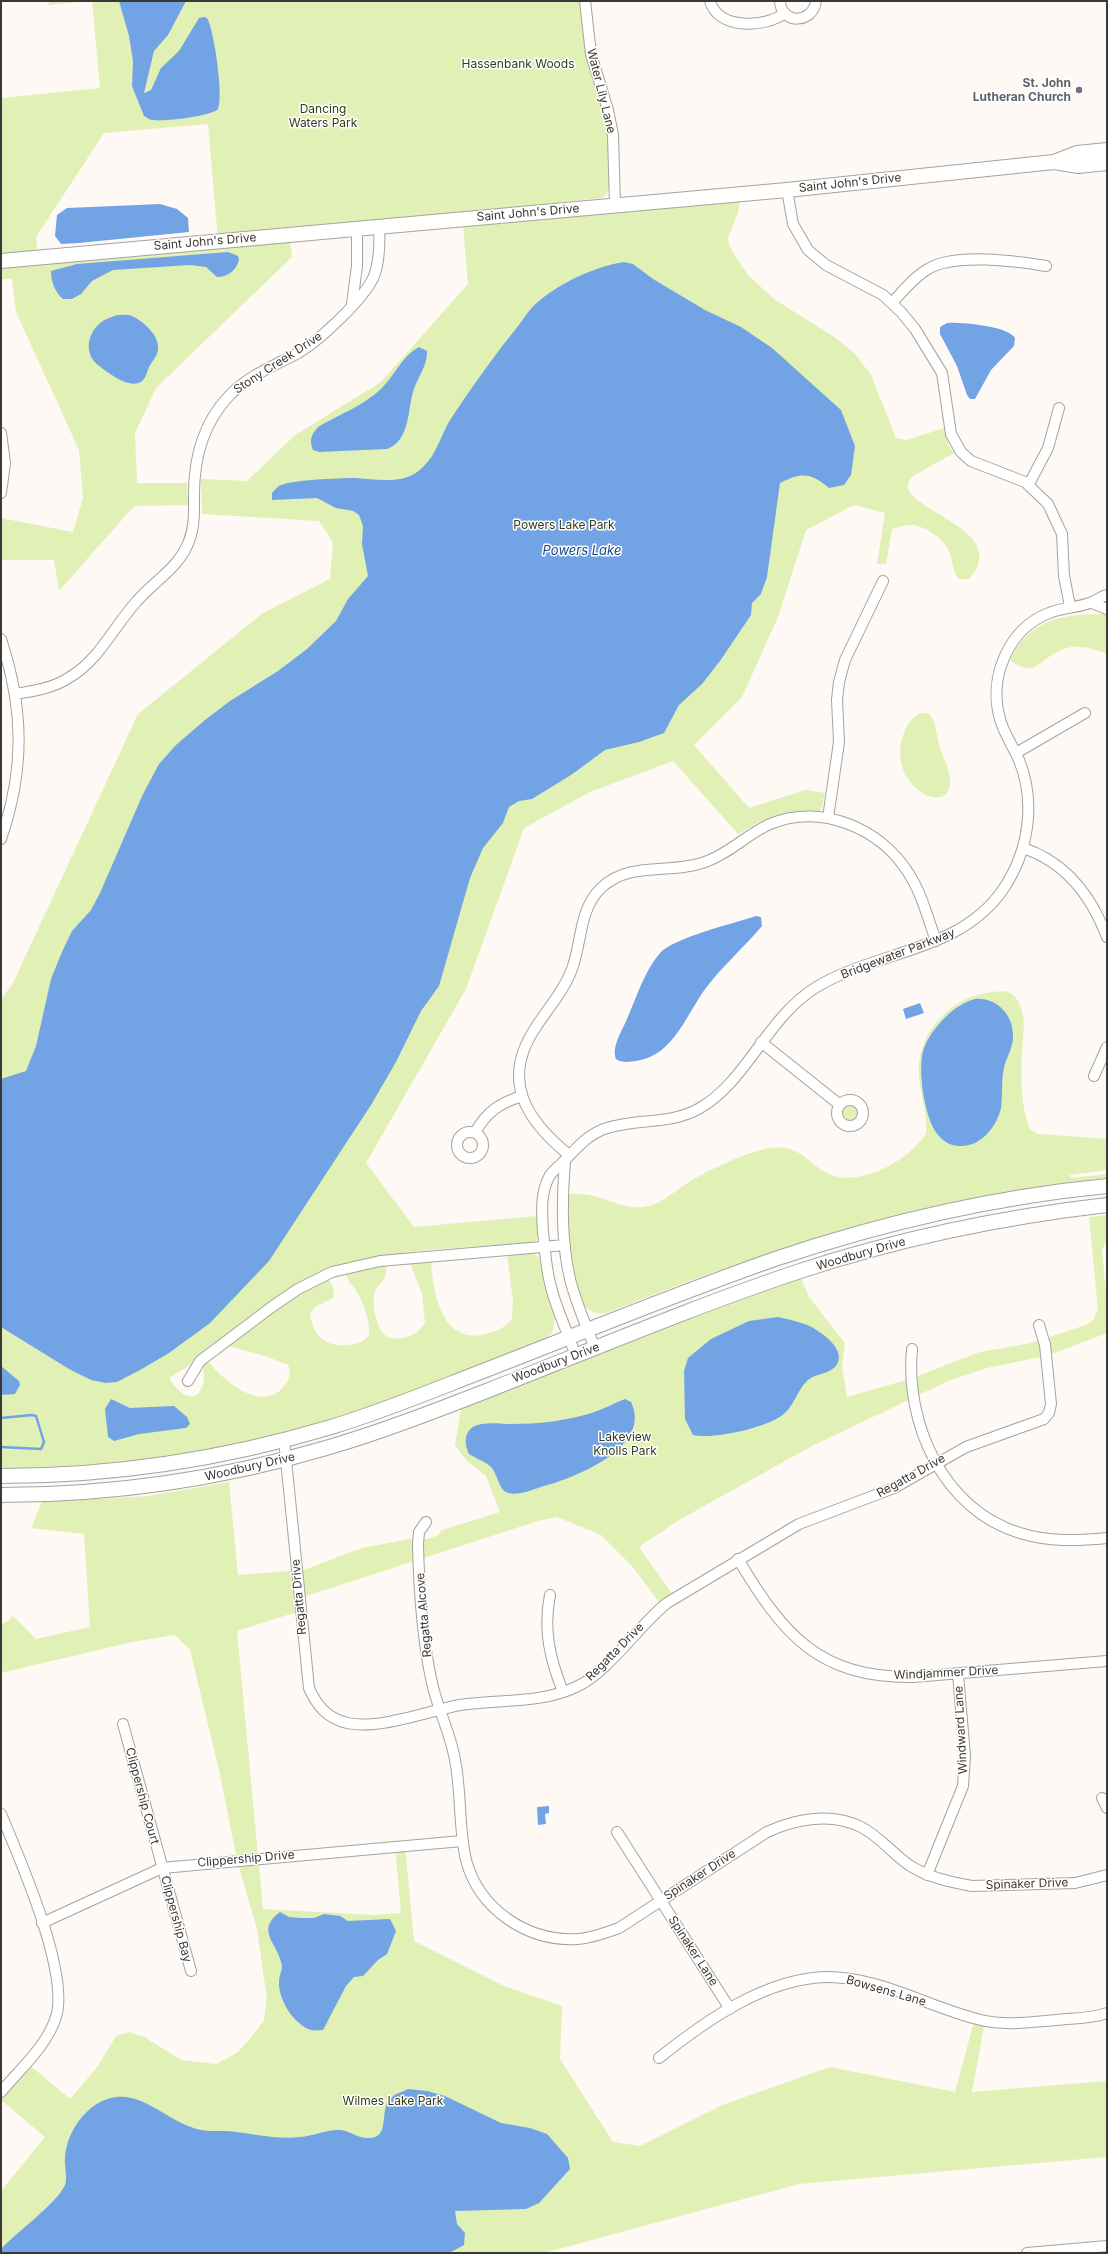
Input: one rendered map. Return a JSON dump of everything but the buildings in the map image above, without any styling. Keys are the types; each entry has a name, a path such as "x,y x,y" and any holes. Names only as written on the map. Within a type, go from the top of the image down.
{"main road":[{"name":"Saint John's Drive","path":"1,261 787,190 1054,162 1077,153 1107,150"},
{"name":"Saint John's Drive","path":"1054,162 1078,166 1107,163"},
{"name":"Woodbury Drive","path":"1,1476 82,1473 160,1465 218,1455 284,1440 394,1406 737,1273 862,1232 976,1206 1107,1186"},
{"name":"Woodbury Drive","path":"1,1495 83,1492 148,1486 219,1474 286,1459 381,1431 744,1290 856,1254 996,1221 1107,1205"}],"street":[{"name":"Water Lily Lane","path":"584,1 591,54 608,110 613,136 615,205"},
{"path":"710,1 716,13 731,22 767,21 776,19 785,13"},
{"path":"780,1 785,13 791,18 802,19 812,12 816,1"},
{"path":"787,190 794,227 808,250 823,263 871,288 892,303 915,329 941,371 952,434 959,449 971,461 1012,475 1029,484 1048,504 1059,524 1063,540 1064,576 1070,606"},
{"name":"Stony Creek Drive","path":"15,694 54,686 82,669 94,658 136,601 174,566 183,555 193,528 194,478 199,449 204,433 219,408 240,386 316,341 368,287 374,276 378,261 379,226"},
{"path":"352,304 358,260 357,228"},
{"path":"892,303 920,274 943,262 967,259 1046,266"},
{"path":"1029,484 1048,448 1059,408"},
{"path":"1,433 5,463 1,493"},
{"path":"828,818 839,742 838,700 840,678 847,657 882,581"},
{"name":"Bridgewater Parkway","path":"576,1356 551,1288 544,1246 542,1212 545,1189 551,1174 584,1140 606,1128 673,1118 702,1107 724,1089 792,1005 817,986 838,976 936,941 969,924 993,903 1010,880 1023,848 1028,822 1028,801 1024,777 1016,753 998,713 996,688 1002,664 1013,642 1031,623 1046,614 1070,606 1092,603 1107,595"},
{"name":"Bridgewater Parkway","path":"1092,603 1107,609"},
{"path":"1,639 15,694 19,725 18,768 14,794 1,839"},
{"path":"1016,753 1085,712"},
{"path":"595,1348 572,1284 565,1245 562,1196 567,1158 542,1132 533,1119 522,1096 520,1066 523,1051 536,1026 556,999 567,980 577,954 586,910 600,889 611,880 636,870 687,868 706,862 720,856 757,831 784,819 818,817 828,818 846,823 868,833 895,855 914,883 936,941"},
{"path":"1023,848 1051,860 1072,877 1095,909 1107,937"},
{"path":"761,1042 840,1105"},
{"path":"1094,1076 1107,1047"},
{"path":"475,1133 486,1116 494,1108 504,1101 522,1096"},
{"path":"188,1381 200,1361 287,1296 326,1274 352,1266 380,1261 565,1245"},
{"name":"Regatta Drive","path":"284,1440 306,1672 309,1688 315,1702 326,1714 337,1720 360,1724 413,1718 461,1705 538,1698 563,1692 588,1680 651,1616 667,1603 738,1559 799,1524 884,1493 966,1447 1044,1419 1049,1413 1051,1404 1045,1346 1039,1325"},
{"path":"912,1349 910,1371 912,1392 922,1432 936,1463 960,1495 986,1517 1001,1526 1019,1533 1061,1541 1107,1538"},
{"name":"Regatta Alcove","path":"426,1522 418,1536 418,1551 425,1643 432,1683 439,1710"},
{"name":"Windjammer Drive","path":"738,1559 775,1617 789,1632 819,1655 855,1671 874,1675 906,1677 1107,1661"},
{"path":"550,1595 546,1617 549,1644 555,1672 563,1692"},
{"name":"Windward Lane","path":"927,1875 963,1786 965,1756 958,1674"},
{"name":"Spinaker Drive","path":"439,1710 455,1755 462,1841 474,1879 484,1897 508,1920 525,1930 544,1936 560,1939 579,1939 598,1936 618,1928 767,1832 780,1826 811,1819 828,1819 861,1827 909,1865 927,1875 972,1886 1075,1882 1107,1875"},
{"name":"Clippership Court","path":"123,1724 162,1868"},
{"path":"1102,1798 1107,1808"},
{"path":"1,1814 42,1923 56,1971 59,2003 57,2015 45,2040 1,2092"},
{"name":"Spinaker Lane","path":"618,1832 730,2009"},
{"name":"Clippership Drive","path":"42,1923 162,1868 462,1841"},
{"name":"Clippership Bay","path":"162,1868 191,1971"},
{"name":"Bowsens Lane","path":"659,2058 730,2009 755,1994 776,1986 802,1980 828,1977 852,1979 876,1985 969,2016 995,2022 1019,2023 1091,2017 1107,2013"},
{"path":"1028,2253 1107,2246"}],"green space":[{"path":"50,1 92,1 48,5"},
{"name":"Dancing Waters Park","path":"92,1 585,1 608,110 613,173 607,193 602,198 554,203 463,218 218,240 208,124 104,133 36,237 38,258 1,261 1,98 100,88"},
{"name":"Powers Lake","path":"740,201 738,213 728,237 729,245 748,275 774,299 837,339 855,354 871,375 896,438 907,440 944,428 948,444 954,453 913,476 908,487 915,498 964,531 976,544 979,560 969,579 959,579 954,570 948,548 944,543 930,531 918,526 910,525 892,529 886,564 877,564 885,513 854,505 806,530 778,617 742,697 694,745 749,808 805,790 825,793 820,811 780,815 757,823 738,834 673,761 590,792 524,828 466,989 366,1163 414,1227 537,1216 538,1234 536,1241 530,1243 437,1249 405,1253 344,1265 315,1276 288,1290 258,1311 200,1358 169,1378 181,1392 186,1395 195,1395 200,1392 203,1385 203,1366 208,1361 224,1378 234,1386 246,1392 257,1396 268,1396 278,1392 286,1383 290,1374 288,1365 268,1357 228,1346 292,1297 329,1279 334,1290 333,1298 315,1307 310,1314 315,1330 323,1340 332,1344 350,1345 362,1341 369,1334 368,1319 360,1298 348,1280 346,1273 386,1265 386,1275 376,1290 374,1302 375,1314 381,1331 388,1337 399,1338 412,1335 421,1328 425,1322 422,1293 410,1263 431,1261 437,1299 448,1322 457,1330 468,1335 482,1335 498,1330 512,1319 513,1302 507,1254 533,1252 540,1259 546,1290 555,1319 553,1331 546,1339 430,1385 371,1406 274,1434 197,1451 119,1462 1,1468 1,999 13,983 138,714 263,613 330,579 333,542 319,521 202,514 201,479 247,481 294,436 381,382 468,284 463,225"},
{"path":"290,241 292,257 156,388 135,433 137,483 187,483 188,505 134,506 59,591 54,560 1,560 1,518 73,532 83,498 79,450 16,312 12,279 1,279 1,268"},
{"path":"1107,614 1107,654 1090,648 1071,647 1059,651 1031,668 1025,668 1010,660 1018,646 1028,635 1050,621 1077,615"},
{"path":"922,713 928,713 933,719 939,746 949,774 950,784 946,794 939,797 929,796 918,790 909,780 902,767 900,751 904,733 911,721"},
{"path":"1003,991 1011,993 1017,999 1024,1019 1021,1079 1024,1110 1030,1129 1038,1134 1107,1139 1107,1170 1070,1175 1071,1178 1107,1174 1107,1178 1042,1186 978,1198 852,1228 728,1267 606,1313 594,1312 584,1305 579,1295 572,1267 567,1194 584,1194 621,1205 634,1207 654,1205 691,1181 713,1169 738,1157 771,1148 789,1149 803,1155 821,1170 841,1177 855,1177 883,1169 897,1162 909,1153 926,1133 926,1119 919,1075 919,1063 921,1051 932,1029 939,1019 958,1003 977,995","holes":["975,999 991,1001 1004,1010 1008,1016 1013,1032 1002,1078 1001,1104 995,1123 981,1139 968,1145 961,1146 934,1129 927,1112 922,1069 924,1049 934,1030 959,1006"]},
{"path":"850,1106 856,1108 858,1114 856,1120 850,1122 844,1120 842,1114 844,1108"},
{"name":"Wilmes Lake Park","path":"1107,1215 1107,1241 1102,1249 1107,1302 1107,1333 1046,1356 987,1368 948,1381 812,1446 679,1520 639,1547 675,1598 662,1606 632,1566 601,1535 557,1517 538,1521 300,1598 300,1611 237,1631 263,1909 373,1915 401,1913 395,1846 405,1845 414,1941 504,1986 562,2006 560,2059 613,2142 640,2146 725,2104 830,2067 955,2092 975,2018 985,2021 972,2092 1107,2081 1107,2157 799,2184 544,2253 1,2253 1,2191 45,2137 1,2100 1,2092 26,2062 70,2099 98,2066 116,2036 130,2032 144,2037 181,2060 216,2064 237,2053 251,2038 264,2020 267,1999 257,1929 237,1860 219,1770 190,1650 175,1635 132,1642 1,1673 1,1624 8,1621 13,1616 36,1639 90,1627 84,1534 31,1528 42,1502 148,1496 229,1482 238,1575 304,1570 362,1548 410,1539 429,1539 438,1535 442,1530 500,1512 486,1476 467,1461 455,1445 461,1408 801,1278 809,1297 845,1343 842,1366 847,1397 910,1379 980,1352 1031,1343 1086,1325 1094,1319 1098,1309 1089,1217"}],"water":[{"path":"119,1 186,1 168,35 154,51 144,93 151,90 161,68 179,51 199,18 207,18 213,35 219,78 220,102 218,109 207,114 176,119 152,120 144,116 132,86 133,61 129,36"},
{"path":"160,204 177,209 188,218 189,232 61,244 55,236 57,215 67,208"},
{"path":"228,252 238,256 239,260 238,264 231,273 224,276 217,277 206,267 190,265 113,270 92,281 81,294 72,299 63,299 60,296 54,286 51,275 51,271 77,264"},
{"name":"Powers Lake","path":"624,262 633,264 653,279 705,310 741,327 772,348 841,410 855,446 851,475 844,485 829,488 817,479 806,476 794,477 780,483 767,577 761,594 752,603 751,615 720,661 702,684 679,705 664,733 639,742 605,750 571,775 532,799 519,801 509,807 503,823 483,848 470,878 439,986 421,1011 396,1062 371,1105 269,1261 210,1323 169,1353 117,1382 106,1383 91,1380 69,1369 1,1327 1,1079 26,1071 36,1046 51,979 62,952 72,931 91,910 100,893 143,794 159,764 176,745 205,720 230,701 278,671 307,649 336,621 348,599 368,576 362,544 363,526 359,515 353,511 336,508 317,498 272,500 272,493 279,486 293,482 347,478 390,480 408,477 416,473 432,456 450,420 474,384 533,306 548,294 579,276 613,264"},
{"path":"117,315 130,315 141,321 150,329 158,343 158,351 156,356 149,367 145,378 139,383 133,384 120,380 98,365 89,350 92,333 100,323"},
{"path":"947,323 972,324 994,328 1003,330 1015,338 1014,346 991,370 975,399 970,399 967,395 957,366 940,334 940,327"},
{"path":"419,347 427,351 426,361 414,389 407,423 400,439 395,445 387,449 319,452 313,450 311,438 318,427 368,400 387,383 408,355"},
{"path":"756,916 761,917 762,926 709,984 679,1031 670,1042 661,1051 649,1057 628,1062 616,1059 615,1049 618,1038 645,976 654,960 660,953 667,947 678,942"},
{"path":"975,999 991,1001 1003,1010 1011,1023 1013,1039 1004,1068 1001,1108 996,1121 988,1133 976,1142 970,1145 958,1146 950,1144 940,1138 931,1123 923,1090 921,1067 922,1057 928,1040 938,1025 959,1006"},
{"path":"920,1003 924,1013 906,1019 903,1009"},
{"path":"778,1317 809,1326 827,1338 838,1352 838,1362 835,1367 832,1370 809,1379 803,1385 786,1412 779,1418 756,1427 728,1434 714,1436 693,1435 685,1419 684,1371 688,1358 711,1339 749,1321"},
{"path":"1,1366 19,1381 20,1385 15,1394 1,1395"},
{"path":"111,1399 130,1408 174,1406 187,1417 190,1424 186,1428 139,1434 114,1441 108,1437 105,1409"},
{"path":"625,1399 631,1402 635,1418 631,1433 621,1447 607,1458 590,1468 555,1483 516,1494 508,1493 500,1485 493,1469 490,1466 469,1454 466,1436 473,1427 477,1425 487,1423 512,1424 550,1422 593,1413"},
{"path":"549,1806 549,1813 545,1814 546,1824 538,1825 537,1807"},
{"path":"280,1912 289,1917 301,1918 314,1918 324,1914 340,1916 348,1921 390,1919 396,1931 387,1954 378,1960 363,1976 354,1977 346,1986 323,2030 311,2030 298,2022 288,2010 281,1995 279,1981 282,1966 268,1932 272,1919"},
{"path":"408,2089 427,2091 445,2096 501,2123 530,2128 547,2134 568,2158 570,2169 539,2203 526,2209 455,2211 457,2224 465,2233 464,2245 449,2253 1,2253 1,2249 45,2209 61,2192 66,2182 66,2150 74,2128 89,2110 95,2105 108,2099 121,2097 133,2098 144,2102 179,2122 196,2129 291,2138 341,2130 367,2138 375,2137 380,2134 385,2108 388,2102 394,2096"}],"waterway":[{"path":"1,1418 32,1415 36,1416 44,1442 41,1449 1,1447"}],"place":[{"name":"St. John Lutheran Church","path":"1079,90"}],"park label":[{"name":"Hassenbank Woods","path":"518,64"},
{"name":"Powers Lake Park","path":"564,525"},
{"name":"Lakeview Knolls Park","path":"625,1444"}]}
